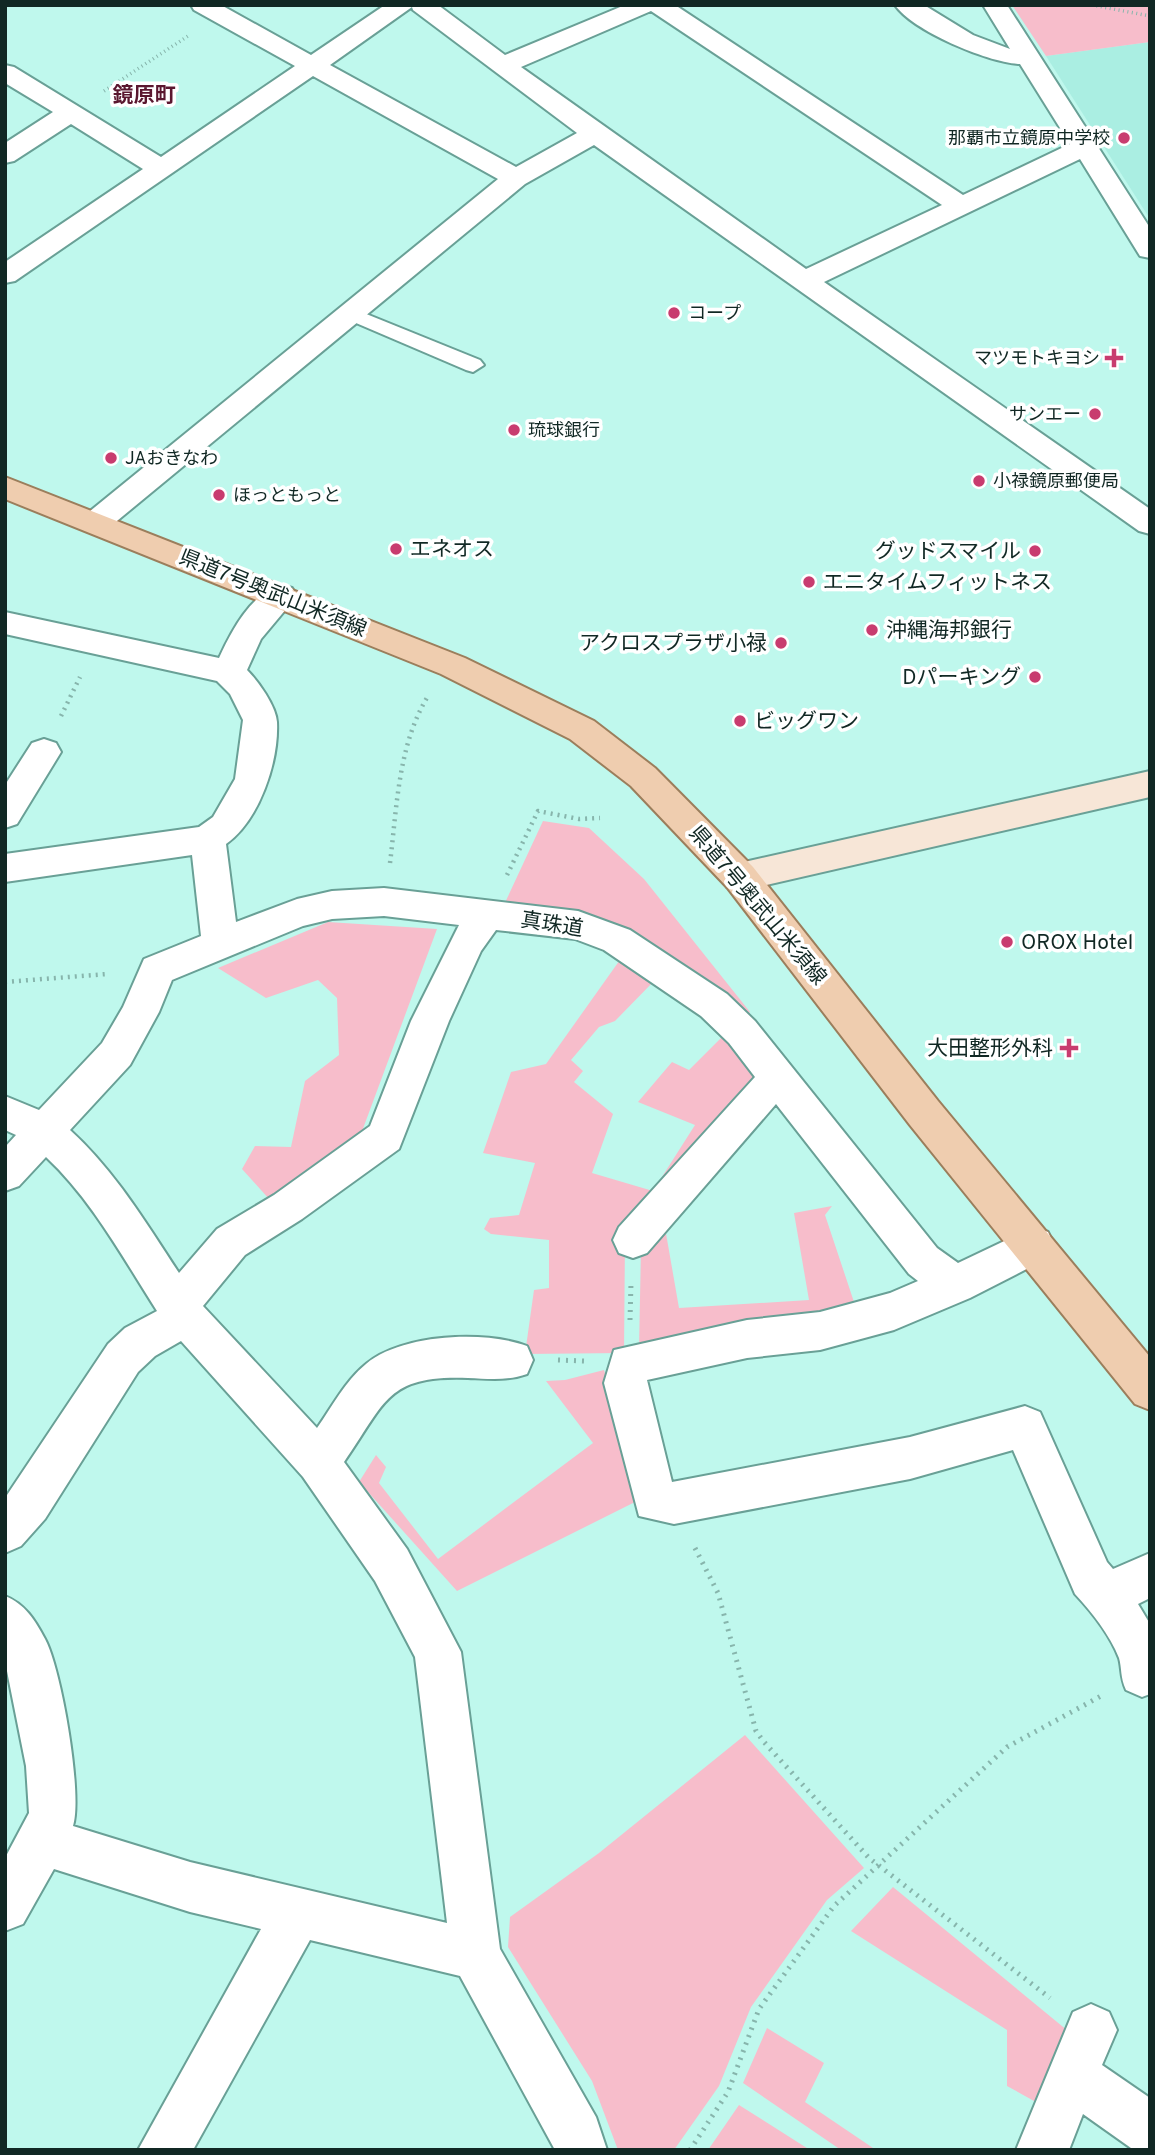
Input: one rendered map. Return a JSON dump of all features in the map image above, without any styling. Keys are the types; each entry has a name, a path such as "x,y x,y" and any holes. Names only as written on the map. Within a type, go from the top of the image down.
{"main road":[{"name":"県道7号奥武山米須線","path":"5,487 453,666 582,730 666,798 740,877 924,1113 1150,1390"}],"street":[{"path":"5,275 159,167 401,5"},
{"path":"422,5 596,134 1150,524"},
{"path":"503,65 646,5"},
{"path":"657,5 960,205"},
{"path":"907,5 963,39 995,53 1028,57"},
{"path":"995,5 1150,250"},
{"path":"212,10 516,178"},
{"path":"5,72 159,167"},
{"path":"5,155 71,112"},
{"path":"95,523 516,178 596,134"},
{"path":"803,281 1085,147"},
{"path":"229,673 247,633 281,596"},
{"path":"5,624 229,673 243,687 260,720 248,793 225,827 208,839 5,868"},
{"path":"5,815 44,752"},
{"path":"740,877 1150,784"},
{"path":"208,839 220,943"},
{"name":"真珠道","path":"157,970 297,913 332,905 384,902 578,925 617,940 715,1005 742,1032 923,1261 955,1285"},
{"path":"5,1531 37,1493 123,1358 182,1311 232,1242 288,1207 385,1137 430,1021 467,943 486,916"},
{"path":"5,1174 24,1121 116,1054 140,1012 157,970"},
{"path":"633,1240 763,1092 780,1080"},
{"path":"24,1121 76,1160 114,1208 182,1311 318,1462 391,1566 438,1652 476,1955 577,2136 581,2150"},
{"path":"1034,1245 955,1285 894,1311 820,1331 747,1339 629,1364 625,1382 655,1502 674,1503 897,1461 1025,1426 1081,1559 1091,1578 1107,1595 1143,1656 1142,1674"},
{"path":"318,1462 381,1377 404,1364 512,1360"},
{"path":"1107,1595 1150,1575"},
{"path":"5,1619 29,1656 50,1766 53,1812 43,1841 5,1906"},
{"path":"43,1841 190,1887 476,1955"},
{"path":"164,2150 298,1913"},
{"path":"1042,2150 1082,2053 1150,2130"}],"lane":[{"path":"349,313 473,365"}],"path":[{"path":"1092,5 1150,16"},
{"path":"71,112 212,10"},
{"path":"44,752 95,644"},
{"path":"384,902 404,761 410,739 420,705 453,666"},
{"path":"486,916 538,811 579,819 600,818"},
{"path":"5,982 157,970"},
{"path":"512,1360 629,1364 633,1240"},
{"path":"674,1503 714,1581 756,1731 869,1858 881,1865 1082,2053"},
{"path":"690,2150 728,2092 759,2009 834,1906 1007,1747 1142,1674"}],"shaded area":[{"path":"1012,5 1150,5 1150,42 1046,56"},
{"name":"那覇市立鏡原中学校","path":"1150,42 1150,219 1046,56"},
{"path":"543,821 589,828 644,879 750,1012 743,1018 632,934 503,907"},
{"path":"328,922 437,929 361,1134 270,1200 242,1169 255,1146 291,1147 305,1081 339,1055 337,998 318,980 266,998 218,968"},
{"path":"622,957 655,980 615,1021 599,1027 571,1060 583,1071 574,1082 613,1114 592,1173 653,1191 695,1125 638,1102 672,1062 689,1070 729,1030 762,1077 625,1238 624,1353 525,1354 534,1290 549,1288 549,1240 491,1234 484,1229 490,1218 519,1215 535,1163 483,1153 511,1072 546,1064"},
{"path":"832,1206 825,1215 856,1308 639,1349 641,1247 664,1222 679,1308 809,1300 794,1213"},
{"path":"604,1370 641,1499 457,1591 359,1482 376,1455 386,1467 379,1483 438,1559 593,1443 546,1381 565,1380"},
{"path":"745,1735 864,1868 827,1900 751,2007 719,2086 674,2150 618,2150 592,2081 508,1947 510,1917 599,1853"},
{"path":"893,1887 1068,2031 1043,2106 1007,2086 1007,2030 851,1931"},
{"path":"767,2028 824,2063 805,2102 876,2150 841,2150 743,2083"},
{"path":"739,2105 810,2150 708,2150"}],"place":[{"name":"那覇市立鏡原中学校","path":"1124,138"},
{"name":"コープ","path":"674,313"},
{"name":"マツモトキヨシ","path":"1114,358"},
{"name":"サンエー","path":"1095,414"},
{"name":"琉球銀行","path":"514,430"},
{"name":"JAおきなわ","path":"111,458"},
{"name":"小禄鏡原郵便局","path":"979,481"},
{"name":"ほっともっと","path":"219,495"},
{"name":"エネオス","path":"396,549"},
{"name":"グッドスマイル","path":"1035,551"},
{"name":"エニタイムフィットネス","path":"809,582"},
{"name":"沖縄海邦銀行","path":"872,630"},
{"name":"アクロスプラザ小禄","path":"781,643"},
{"name":"Dパーキング","path":"1035,677"},
{"name":"ビッグワン","path":"740,721"},
{"name":"OROX Hotel","path":"1007,942"},
{"name":"大田整形外科","path":"1069,1048"}],"district":[{"name":"鏡原町","path":"144,95"}]}
